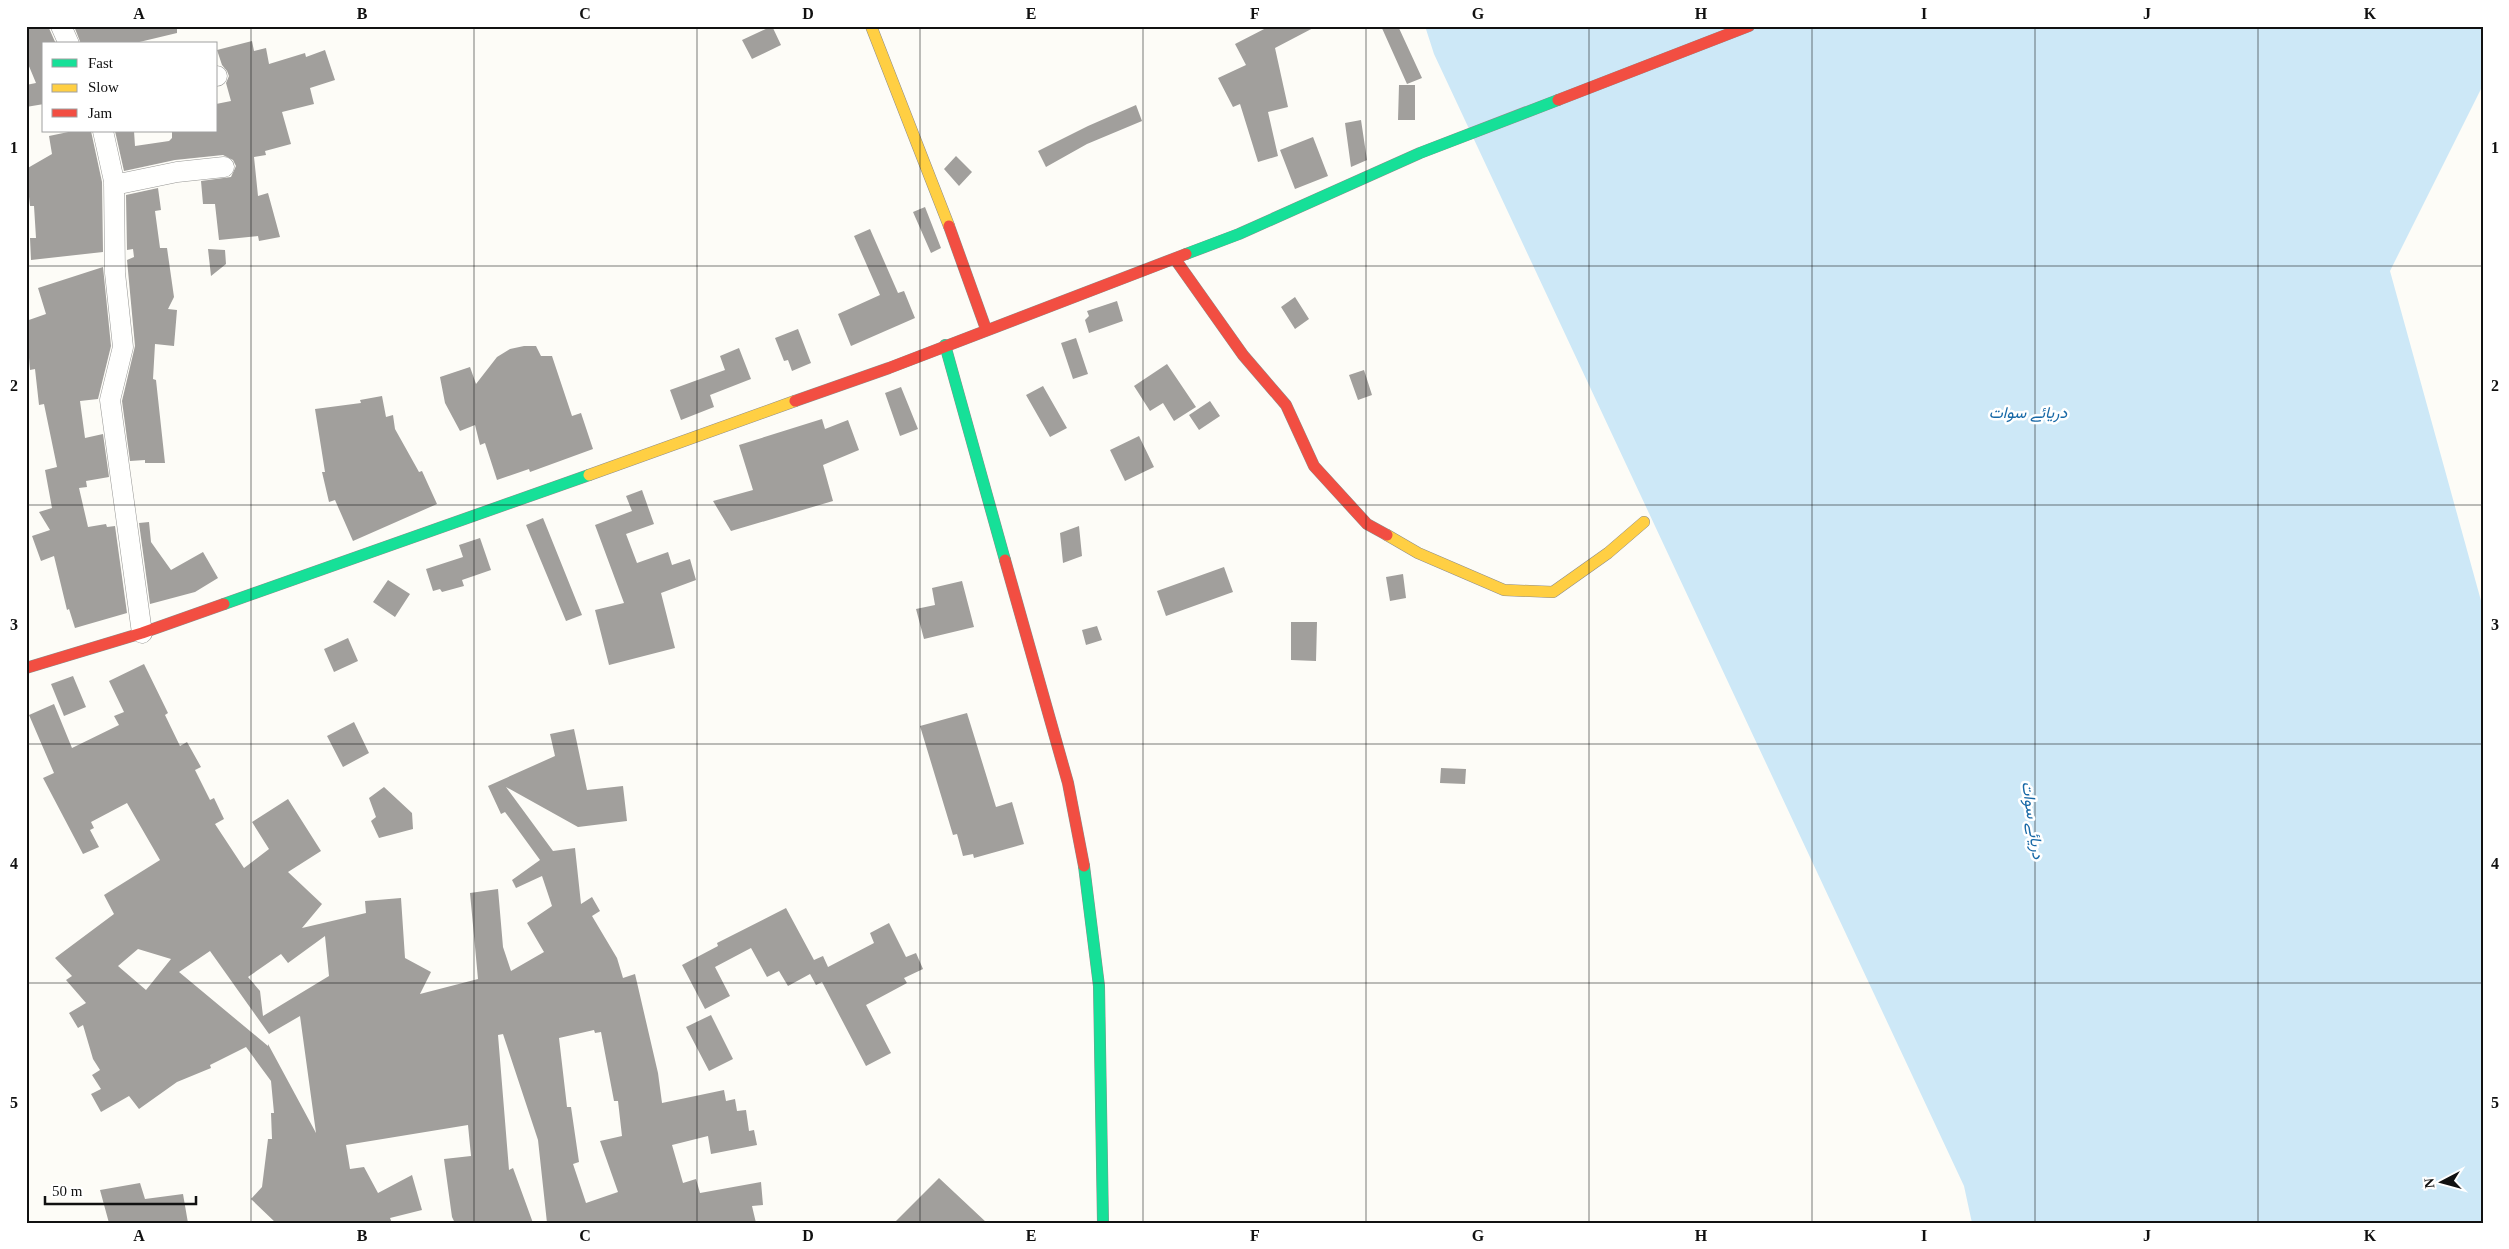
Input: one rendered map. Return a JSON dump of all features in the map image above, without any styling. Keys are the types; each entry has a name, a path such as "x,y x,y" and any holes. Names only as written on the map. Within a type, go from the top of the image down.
{"main road":[{"path":"871,26 950,228 986,329"},
{"path":"26,668 142,633 861,378 1239,234 1420,153 1748,26"},
{"path":"1175,259 1243,355 1286,405 1314,466 1367,524 1410,548 1504,590 1552,592 1608,554 1644,522"},
{"path":"945,345 1068,783 1088,886 1099,986 1103,1223"}],"street":[{"path":"61,26 68,42"},
{"path":"103,132 114,185 115,272 122,347 110,400 142,633"},
{"path":"114,185 177,172 224,167"}],"water":[{"name":"دریائے سوات","path":"1425,26 2483,26 2483,85 2390,271 2483,608 2483,1223 1972,1223 1964,1186 1434,54"}],"building":[{"path":"26,26 48,26 55,42 42,42 42,104 26,107 26,85 36,83 26,59"},
{"path":"74,26 177,26 177,33 139,42 80,42"},
{"path":"772,26 781,45 752,59 742,40"},
{"path":"1270,26 1317,26 1275,48 1288,107 1268,112 1278,156 1258,162 1240,104 1233,107 1218,78 1246,65 1235,44"},
{"path":"1381,26 1398,26 1422,78 1407,84"},
{"path":"252,41 254,51 266,48 269,64 305,53 306,57 325,50 335,80 310,88 314,104 282,112 291,144 265,151 266,155 254,157 258,196 268,193 280,237 259,241 258,236 219,240 215,204 203,204 201,181 231,177 236,166 233,160 223,155 175,160 124,171 115,132 134,132 135,146 169,141 172,138 172,132 218,132 218,104 231,101 226,83 229,76 222,65 218,50"},
{"path":"1399,85 1415,85 1415,120 1398,120"},
{"path":"1136,105 1142,121 1087,144 1046,167 1038,151"},
{"path":"1361,120 1367,160 1351,167 1345,123"},
{"path":"68,132 91,132 102,182 103,252 31,260 30,238 36,238 34,206 30,206 26,169 52,154 49,136"},
{"path":"1313,137 1328,176 1295,189 1280,150"},
{"path":"956,156 972,172 959,186 944,169"},
{"path":"158,188 161,210 155,211 160,248 167,248 174,297 168,309 177,310 174,346 155,344 153,379 156,380 165,463 145,463 145,460 130,461 122,401 135,346 127,260 134,257 133,249 127,250 126,195"},
{"path":"925,207 941,248 931,253 913,212"},
{"path":"870,229 898,293 904,291 915,318 851,346 838,314 880,295 854,236"},
{"path":"208,249 225,250 226,264 211,276"},
{"path":"103,267 111,346 98,399 80,401 85,438 103,434 109,477 86,481 87,487 79,488 88,527 106,524 107,527 115,526 127,613 75,628 69,609 67,610 54,556 41,561 32,536 50,530 39,512 52,508 45,470 57,467 44,404 39,405 35,369 30,370 26,321 46,314 38,288"},
{"path":"1295,297 1309,319 1295,329 1281,307"},
{"path":"1117,301 1123,321 1089,333 1085,320 1089,316 1087,311"},
{"path":"798,329 811,363 792,371 788,360 784,361 775,338"},
{"path":"1076,338 1088,374 1073,379 1061,343"},
{"path":"536,346 541,356 552,356 572,416 581,413 593,449 530,472 529,469 497,480 485,443 480,445 475,425 460,431 445,403 440,377 470,367 476,384 497,357 510,349"},
{"path":"739,348 751,379 710,395 714,407 681,420 670,390 725,370 720,356"},
{"path":"1167,364 1196,407 1174,421 1163,403 1150,411 1134,386"},
{"path":"1364,370 1372,395 1358,400 1349,375"},
{"path":"1043,386 1067,428 1050,437 1026,395"},
{"path":"901,387 918,429 900,436 885,393"},
{"path":"382,396 386,417 393,415 395,429 419,472 422,471 437,504 353,541 335,500 329,502 322,472 325,472 315,409 361,403 360,400"},
{"path":"1210,401 1220,416 1199,430 1189,415"},
{"path":"822,419 825,429 848,420 859,450 823,465 833,501 731,531 713,501 753,490 739,445"},
{"path":"1139,436 1154,467 1125,481 1110,450"},
{"path":"642,490 654,524 626,534 637,563 668,552 672,565 690,559 696,580 661,593 675,648 609,665 595,610 624,603 595,525 632,511 626,496"},
{"path":"543,518 582,615 566,621 526,525"},
{"path":"149,522 151,542 171,570 203,552 218,578 195,592 150,604 139,523"},
{"path":"1079,526 1082,556 1063,563 1060,533"},
{"path":"480,538 491,570 462,580 464,586 442,592 440,589 433,591 426,569 463,557 459,545"},
{"path":"1224,567 1233,592 1166,616 1157,591"},
{"path":"1403,574 1406,598 1390,601 1386,577"},
{"path":"388,580 410,594 395,617 373,602"},
{"path":"962,581 974,627 924,639 916,609 935,605 932,588"},
{"path":"1291,622 1317,622 1316,661 1291,660"},
{"path":"1097,626 1102,640 1086,645 1082,630"},
{"path":"348,638 358,661 334,672 324,649"},
{"path":"144,664 168,713 165,715 180,746 187,742 201,767 195,770 210,800 214,798 224,819 215,824 244,868 269,849 252,822 288,799 321,851 288,872 322,904 302,928 366,913 365,901 401,898 405,958 431,972 420,994 478,979 470,893 498,889 503,947 511,971 544,952 527,923 552,906 542,876 516,888 512,880 540,860 505,812 501,814 488,786 555,756 550,734 574,729 587,790 623,786 627,821 578,827 506,787 553,851 575,848 581,904 592,897 600,911 592,916 617,958 623,978 635,974 658,1073 662,1103 724,1090 726,1101 735,1099 737,1111 746,1110 749,1131 754,1130 757,1145 711,1154 708,1136 672,1145 683,1183 696,1179 700,1193 761,1182 763,1205 752,1206 756,1223 547,1223 538,1140 503,1034 498,1035 509,1170 513,1168 533,1223 455,1223 452,1217 444,1159 471,1156 468,1125 346,1145 350,1169 364,1167 378,1193 412,1175 422,1210 390,1218 392,1223 276,1223 251,1199 262,1187 268,1139 272,1139 271,1113 274,1113 271,1081 246,1047 210,1065 211,1068 177,1082 139,1109 129,1096 101,1112 91,1094 101,1089 92,1075 100,1070 93,1059 83,1025 78,1028 69,1013 86,1003 66,980 72,976 55,958 114,914 104,895 160,860 127,803 91,822 94,828 90,830 99,847 83,854 43,778 54,773 29,715 54,704 72,748 119,725 114,716 124,712 109,681","holes":["325,936 329,976 263,1016 260,991 248,977 281,954 288,963","138,949 171,959 146,990 118,966","210,951 269,1034 300,1016 316,1133 268,1044 268,1046 179,972","594,1030 595,1033 601,1032 614,1101 618,1101 622,1136 600,1141 618,1192 586,1203 573,1164 579,1162 571,1107 567,1107 559,1038"]},
{"path":"73,676 86,707 64,716 51,684"},
{"path":"967,713 996,807 1012,802 1024,844 974,858 973,854 963,856 957,834 953,835 920,726"},
{"path":"354,722 369,753 343,767 327,736"},
{"path":"1441,768 1466,769 1465,784 1440,783"},
{"path":"384,787 412,813 413,829 379,838 371,821 376,817 369,798"},
{"path":"786,908 814,960 823,956 828,967 874,943 870,933 889,923 906,957 916,953 923,969 904,978 907,983 866,1005 891,1053 866,1066 822,982 816,985 810,974 788,986 779,971 767,977 751,948 715,967 730,996 705,1009 682,965 718,946 717,943"},
{"path":"711,1015 733,1059 709,1071 686,1027"},
{"path":"939,1178 987,1223 894,1223"},
{"path":"140,1183 145,1199 183,1194 188,1223 109,1223 100,1190"}],"traffic: fast":[{"path":"1186,254 1239,234 1420,153 1558,100"},
{"path":"945,345 1005,560"},
{"path":"224,604 589,475"},
{"path":"1084,866 1099,986 1103,1223"}],"traffic: slow":[{"path":"871,26 949,226"},
{"path":"589,475 795,401"},
{"path":"1387,535 1418,553 1504,590 1553,592 1608,553 1644,522"}],"traffic: jam":[{"path":"1558,100 1749,26"},
{"path":"949,226 986,329"},
{"path":"795,401 889,368 1186,254"},
{"path":"1175,259 1243,355 1286,405 1314,466 1367,524 1387,535"},
{"path":"1005,560 1068,783 1084,866"},
{"path":"26,668 142,633 224,604"}]}
